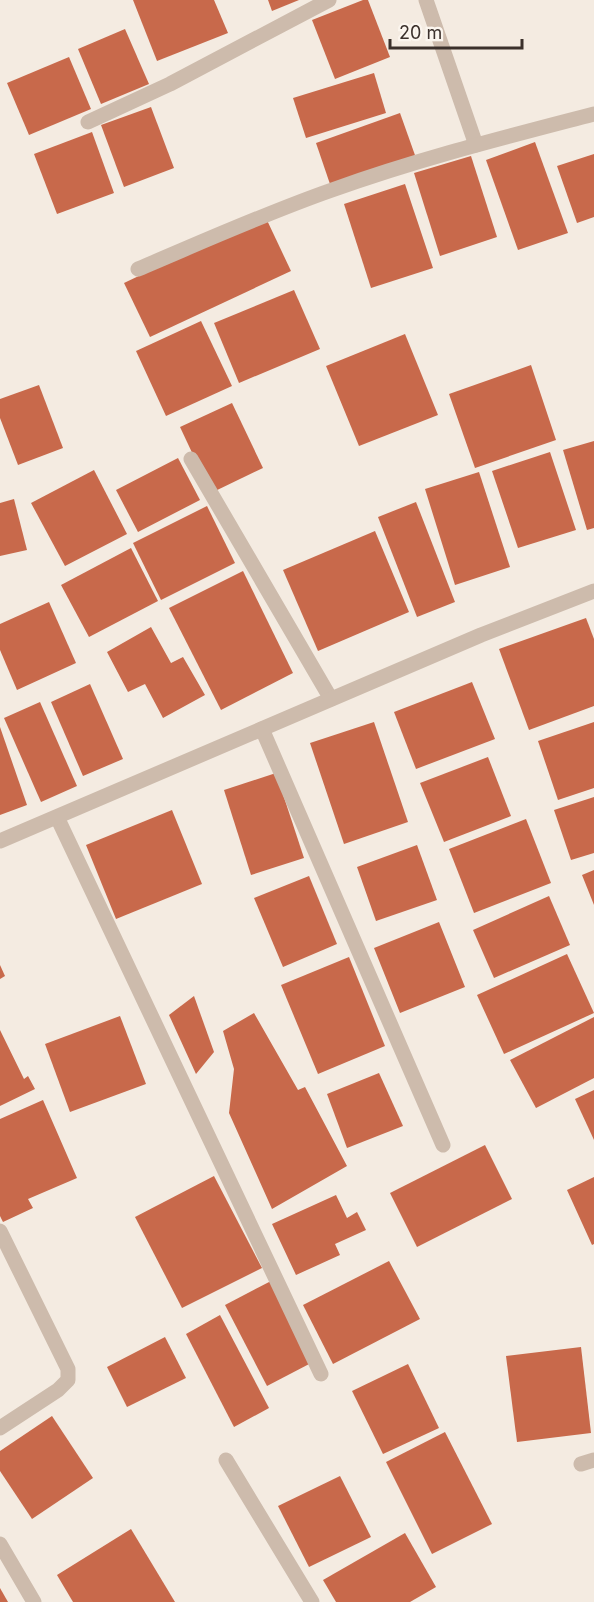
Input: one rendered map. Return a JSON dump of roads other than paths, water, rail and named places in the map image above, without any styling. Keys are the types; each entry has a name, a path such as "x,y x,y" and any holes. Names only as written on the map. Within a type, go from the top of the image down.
{"street":[{"path":"88,122 170,84 328,0"},
{"path":"426,0 476,145"},
{"path":"138,269 301,201 476,145 594,114"},
{"path":"191,459 332,699"},
{"path":"0,841 482,634 594,591"},
{"path":"262,729 443,1145"},
{"path":"57,817 321,1374"},
{"path":"0,1231 68,1369 68,1380 58,1390 0,1428"},
{"path":"226,1460 312,1602"},
{"path":"0,1544 34,1602"}]}
